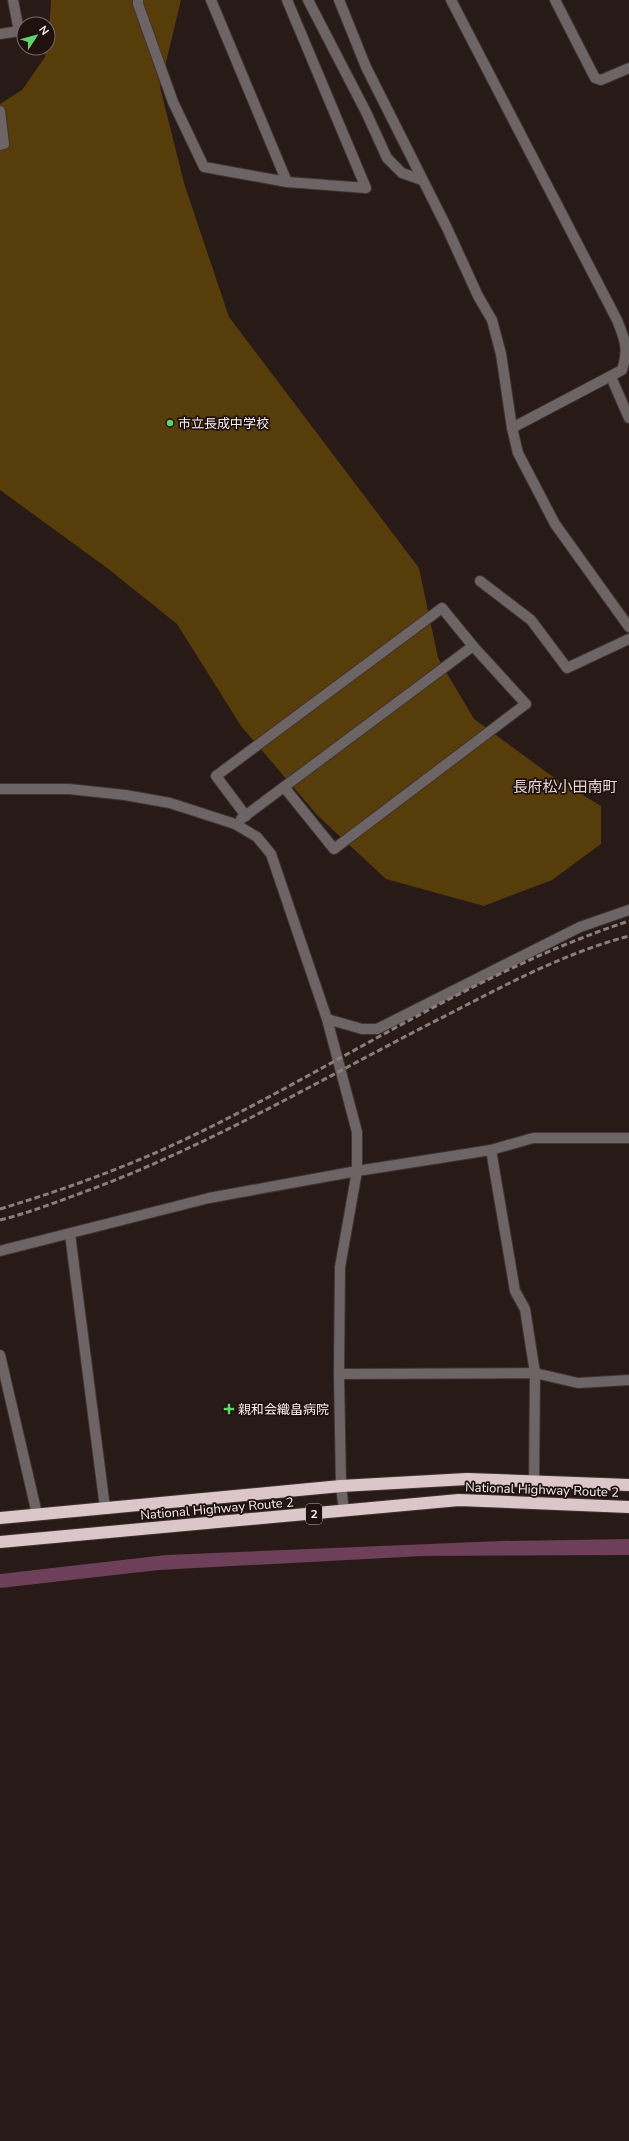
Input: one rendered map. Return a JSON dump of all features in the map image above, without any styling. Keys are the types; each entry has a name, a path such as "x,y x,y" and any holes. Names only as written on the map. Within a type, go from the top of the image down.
{"highway":[{"name":"National Highway Route 2","path":"0,1518 341,1486 467,1479 534,1483 629,1485"},
{"name":"National Highway Route 2","path":"0,1542 459,1500 629,1507"}],"street":[{"path":"0,34 19,31 13,0"},
{"path":"138,0 138,4 173,102 204,167 288,182 366,188 287,0"},
{"path":"211,0 288,182"},
{"path":"308,0 366,112 387,158 402,173 422,180"},
{"path":"339,0 366,67 447,228 478,296 492,320 501,354 512,428 518,453 555,524 629,627"},
{"path":"451,0 617,320 627,346 627,357 622,370 512,428"},
{"path":"555,0 595,78 601,80 629,68"},
{"path":"0,111 4,144 0,145"},
{"path":"611,377 629,418"},
{"path":"480,581 532,620 567,668 629,639"},
{"path":"246,816 216,776 442,608 473,646 526,704 334,849 284,787"},
{"path":"235,824 473,646"},
{"path":"0,789 69,789 125,795 170,803 235,824 257,836 271,854 327,1020 357,1132 357,1171 340,1267 339,1374 341,1486 344,1511"},
{"path":"327,1020 362,1029 377,1029 580,927 629,910"},
{"path":"0,1251 209,1198 357,1171 491,1150 533,1138 629,1138"},
{"path":"491,1150 515,1291 525,1309 535,1373 534,1483"},
{"path":"70,1234 105,1508"},
{"path":"0,1355 37,1514"},
{"path":"339,1374 535,1373 578,1383 629,1380"}],"shaded area":[{"path":"51,0 181,0 160,87 184,183 229,317 419,568 438,658 474,719 556,779 601,806 601,844 552,880 484,906 386,879 318,816 241,726 177,624 107,568 0,490 0,104 22,90 45,56 56,56 56,16 50,16"},
{"path":"629,1539 629,1555 423,1556 159,1570 0,1588 0,1574 166,1555 501,1541"}],"railway":[{"path":"0,1209 98,1176 169,1147 246,1109 461,993 516,966 572,942 629,921"},
{"path":"0,1220 35,1210 92,1189 184,1150 274,1106 516,980 582,951 629,936"}],"place":[{"name":"市立長成中学校","path":"170,423"},
{"name":"親和会織畠病院","path":"229,1409"}],"district":[{"name":"長府松小田南町","path":"565,787"}]}
